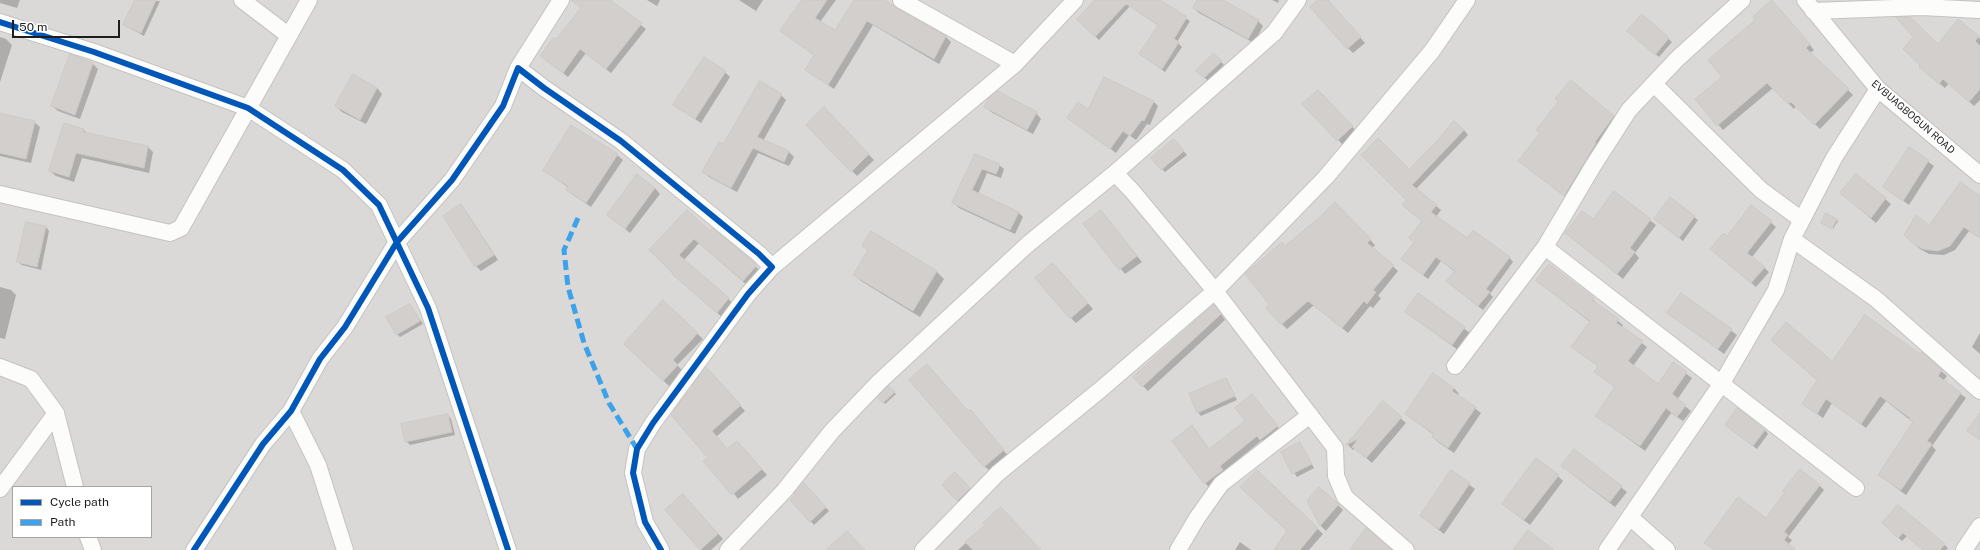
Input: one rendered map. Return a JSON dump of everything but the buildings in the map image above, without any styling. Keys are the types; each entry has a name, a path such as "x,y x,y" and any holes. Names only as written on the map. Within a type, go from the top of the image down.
{"street":[{"path":"242,0 288,35"},
{"path":"0,194 170,233 181,228 309,0"},
{"path":"195,550 263,444 291,411 320,359 345,327 397,242 452,180 503,106 518,68 561,0"},
{"path":"901,0 1015,64"},
{"path":"661,550 645,522 633,472 637,449 653,423 748,294 772,268 1015,64 1075,0"},
{"path":"728,550 784,491 832,431 879,382 1026,245 1114,173 1274,33 1298,0"},
{"path":"923,550 998,473 1100,390 1214,291 1326,177 1432,51 1467,0"},
{"path":"1455,366 1545,246 1593,166 1629,110 1677,59 1742,0"},
{"path":"1809,6 1921,7 1980,10"},
{"name":"EVBUAGBOGUN ROAD","path":"1809,6 1878,89 1980,175"},
{"path":"0,22 94,52 248,108 343,170 379,205 428,308 508,550"},
{"path":"518,68 544,88 621,141 760,254 772,268"},
{"path":"1654,84 1761,190 1802,220"},
{"path":"1607,550 1722,383 1776,290 1792,239 1834,158 1878,89"},
{"path":"1114,173 1133,192 1214,291 1335,448 1336,476 1345,497 1406,550"},
{"path":"1792,239 1876,299 1980,391"},
{"path":"1545,246 1856,488"},
{"path":"0,367 31,379 56,413 75,486"},
{"path":"291,411 318,465 345,550"},
{"path":"0,489 56,413"},
{"path":"1178,550 1197,518 1221,484 1310,415"},
{"path":"1630,517 1667,550"},
{"path":"1964,550 1980,526"},
{"path":"88,538 93,550"}],"shaded area":[{"path":"0,0 1980,0 1980,550 0,550"}],"marked path":[{"path":"578,218 564,250 568,287 584,343 609,403 637,449"}],"cycle path":[{"path":"0,22 94,52 248,108 343,170 379,205 428,308 508,550"},
{"path":"194,550 263,444 291,411 320,359 345,327 397,242 452,180 503,106 518,68 544,88 621,141 759,254 772,267 748,294 653,423 637,449 633,473 645,522 661,550"}]}
